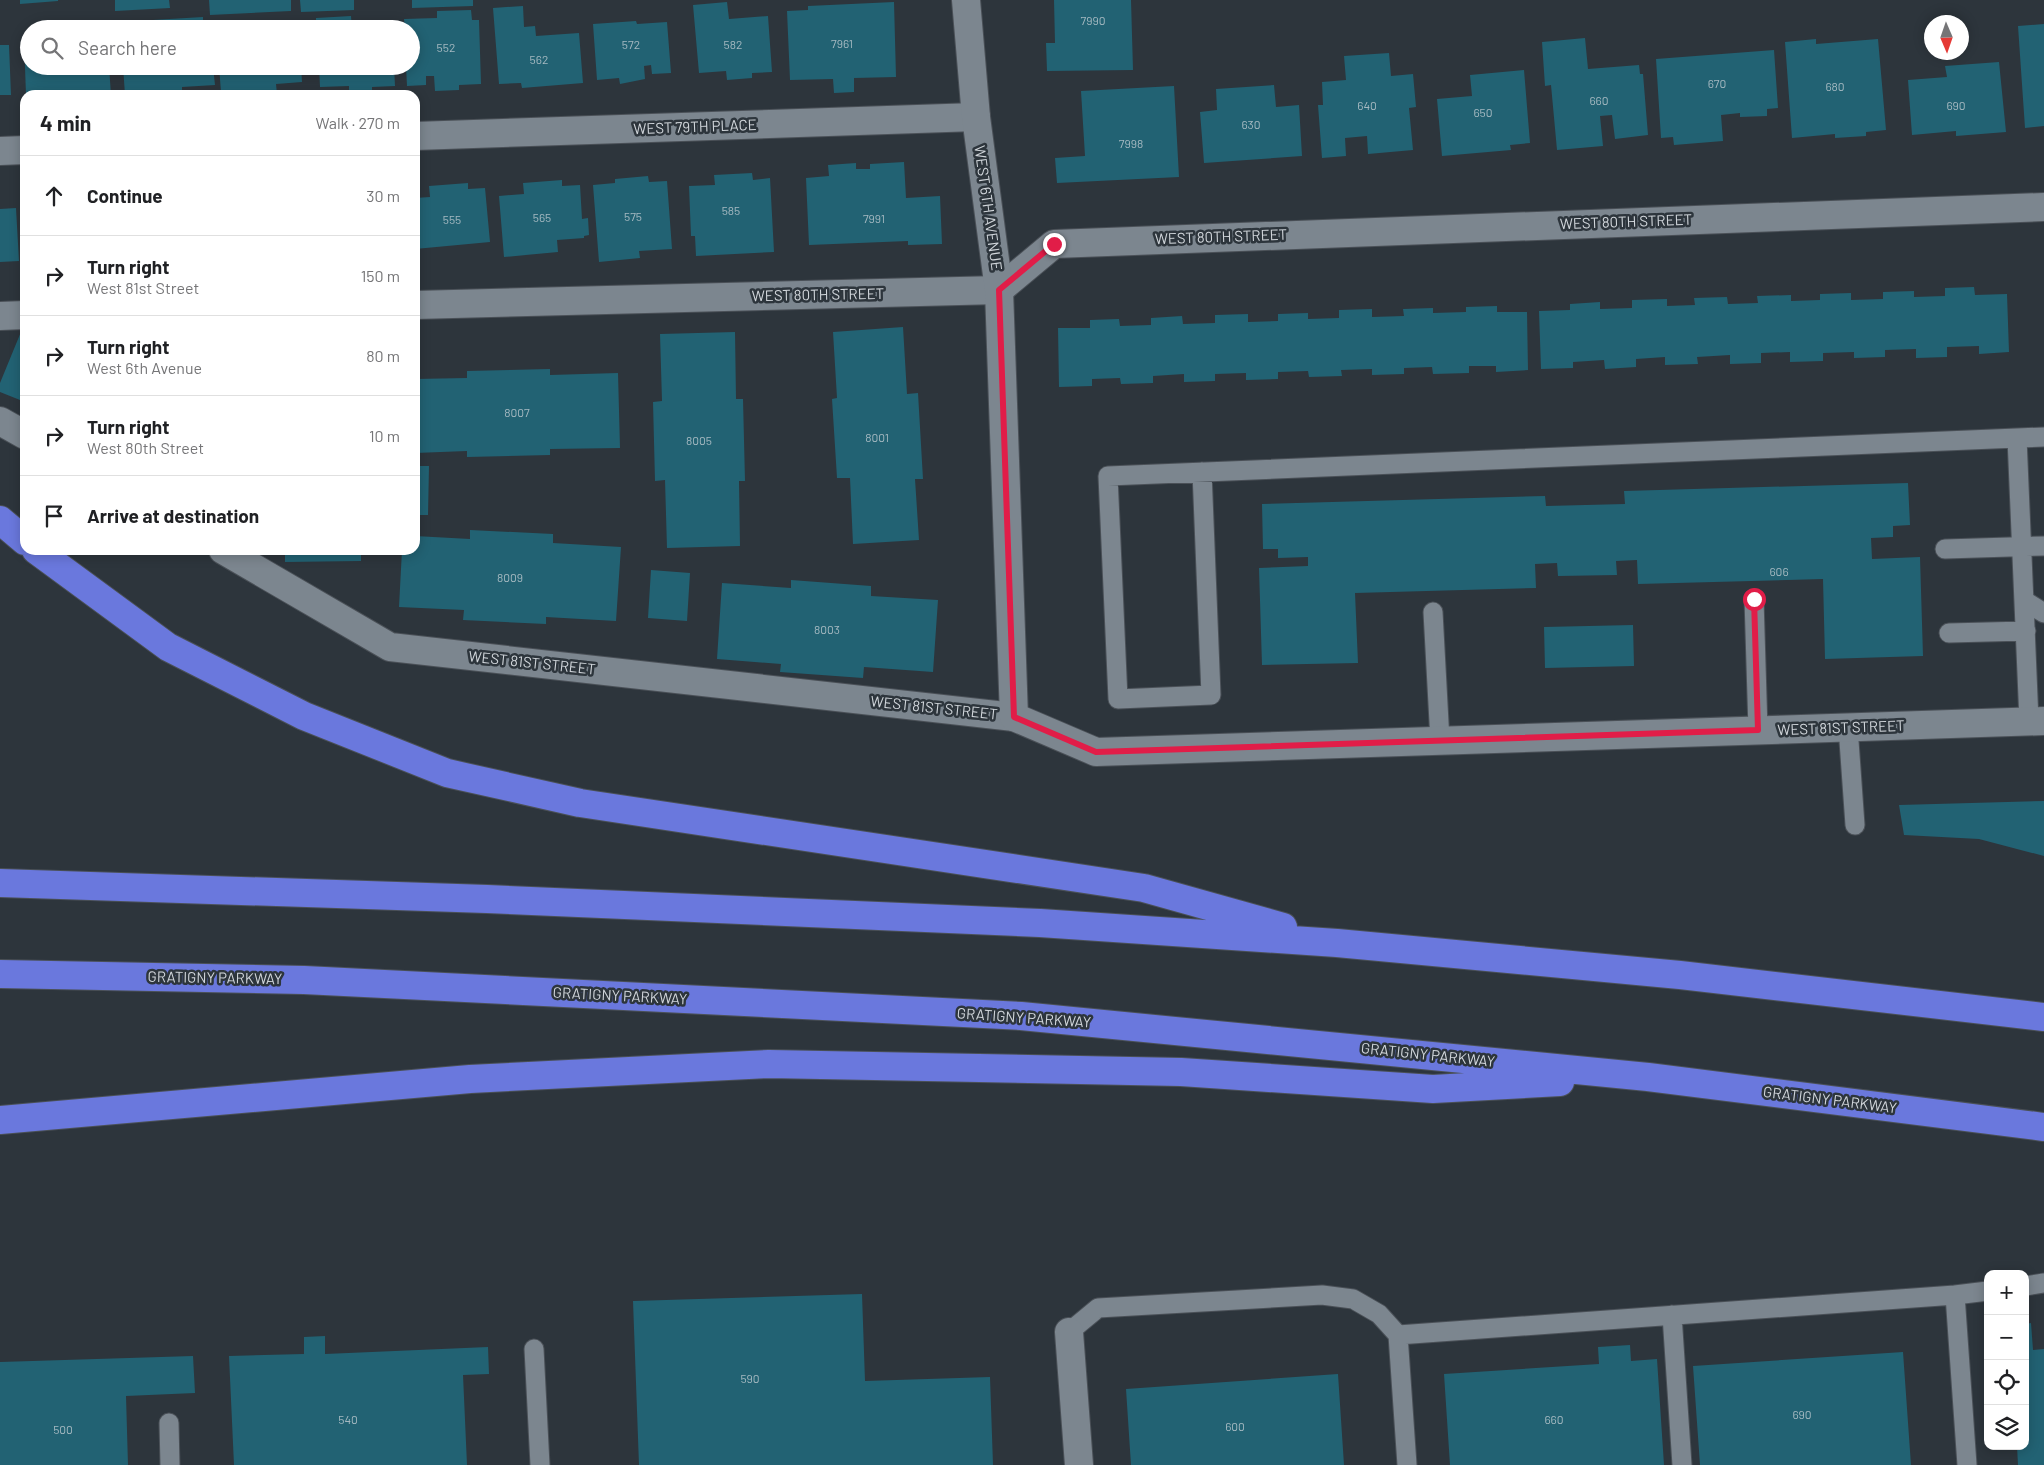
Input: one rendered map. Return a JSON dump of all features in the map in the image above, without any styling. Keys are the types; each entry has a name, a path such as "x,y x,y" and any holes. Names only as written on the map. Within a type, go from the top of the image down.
{"highway":[{"path":"0,520 20,537"},
{"path":"43,555 168,647 304,716 447,773 580,804 1144,888 1337,943"},
{"path":"0,883 486,899 1040,923 1337,943 1680,975 2044,1017"},
{"name":"GRATIGNY PARKWAY","path":"0,974 304,980 1021,1016 1648,1077 2044,1127"},
{"path":"0,1120 470,1079 769,1064 1180,1072 1433,1089 1648,1077"}],"street":[{"name":"WEST 6TH AVENUE","path":"966,0 976,117 999,290 1014,717"},
{"name":"WEST 79TH PLACE","path":"420,136 976,117"},
{"path":"0,151 20,150"},
{"name":"WEST 80TH STREET","path":"420,305 999,290 1054,244 2044,207"},
{"path":"0,316 20,315"},
{"path":"0,421 20,433"},
{"name":"WEST 81ST STREET","path":"232,555 390,647 1014,717 1096,752 2037,721"},
{"path":"1069,1332 1079,1465"}],"lane":[{"path":"1202,472 1211,695 1118,699 1108,476 1202,472 2017,438 2044,437"},
{"path":"2017,438 2026,631 2037,721"},
{"path":"1945,549 2044,546"},
{"path":"1754,599 1758,730"},
{"path":"2024,601 2044,613"},
{"path":"1433,612 1440,741"},
{"path":"1950,633 2026,631"},
{"path":"1848,727 1855,825"},
{"path":"2029,1286 2044,1284"},
{"path":"1398,1335 1984,1291"},
{"path":"1069,1332 1098,1308 1322,1295 1353,1299 1379,1314 1398,1335 1407,1465"},
{"path":"1955,1295 1966,1465"},
{"path":"1672,1316 1682,1465"},
{"path":"534,1349 540,1465"},
{"path":"169,1423 170,1465"}],"building":[{"path":"20,0 58,0 58,1 20,4"},
{"path":"115,0 169,0 170,8 115,11"},
{"path":"209,0 291,0 291,11 210,15"},
{"path":"300,0 354,0 354,10 301,12"},
{"path":"412,0 473,0 473,6 412,8"},
{"path":"1054,0 1131,0 1133,70 1047,71 1046,43 1055,43"},
{"path":"727,2 729,19 768,16 772,72 752,73 752,78 727,80 726,71 699,73 693,5"},
{"path":"894,2 896,77 854,78 854,92 834,93 833,79 790,80 787,11 808,10 808,6"},
{"path":"523,6 524,27 535,26 536,36 579,33 583,83 522,88 521,83 499,84 493,8"},
{"path":"471,10 472,20 479,20 481,84 459,85 459,90 435,91 434,76 426,76 426,85 407,86 406,75 420,75 420,20 404,19 437,18 437,11"},
{"path":"351,16 351,20 316,20 316,18"},
{"path":"203,17 203,20 153,20"},
{"path":"636,21 637,24 667,22 671,73 652,74 651,65 644,66 645,79 620,84 619,78 597,80 593,24"},
{"path":"2044,24 2044,126 2025,128 2018,26"},
{"path":"1585,38 1588,69 1639,65 1640,74 1643,74 1648,135 1615,139 1612,115 1600,116 1603,146 1557,150 1551,85 1545,86 1542,42"},
{"path":"1816,39 1816,44 1878,39 1886,130 1866,132 1866,136 1835,138 1835,134 1792,138 1785,42"},
{"path":"0,45 9,45 11,95 0,95"},
{"path":"1774,50 1778,108 1767,109 1767,116 1740,117 1740,113 1721,115 1723,141 1674,145 1673,137 1661,138 1656,59"},
{"path":"1389,53 1391,76 1413,74 1416,107 1409,108 1413,150 1368,154 1367,136 1345,138 1346,156 1322,158 1318,105 1323,105 1322,82 1346,80 1344,56"},
{"path":"1999,62 2006,132 1956,136 1956,131 1912,135 1908,80 1947,77 1945,66"},
{"path":"1524,70 1530,143 1510,145 1511,150 1442,156 1437,99 1472,96 1470,75"},
{"path":"25,75 110,75 111,90 26,90"},
{"path":"124,75 214,75 215,85 182,87 182,90 125,90"},
{"path":"220,75 302,75 302,82 276,84 277,90 221,90"},
{"path":"319,75 394,75 395,86 372,87 372,90 349,90 349,86 320,87"},
{"path":"1274,85 1276,107 1299,105 1302,156 1204,163 1200,112 1217,110 1216,89"},
{"path":"1174,86 1179,177 1057,183 1055,158 1085,156 1081,91"},
{"path":"904,162 906,198 940,196 942,244 908,245 908,241 809,245 806,178 829,176 828,165 856,163 856,169 870,169 870,164"},
{"path":"752,173 753,180 770,178 774,252 696,256 695,236 691,236 689,186 715,185 714,175"},
{"path":"648,176 649,182 667,181 672,249 639,251 640,258 599,262 593,185 615,183 615,179"},
{"path":"562,180 562,186 580,185 582,219 588,218 589,235 584,236 584,238 557,240 558,252 504,257 499,196 524,194 523,183"},
{"path":"468,183 468,189 485,188 490,242 420,249 420,198 430,197 429,186"},
{"path":"16,208 19,261 0,262 0,209"},
{"path":"1974,287 1975,295 2007,294 2009,352 1979,354 1979,346 1947,347 1947,357 1916,358 1916,349 1885,350 1885,357 1854,358 1854,352 1823,353 1823,361 1790,362 1790,352 1761,353 1761,363 1730,364 1730,355 1697,357 1698,364 1665,365 1665,357 1636,359 1636,367 1605,369 1604,360 1573,362 1573,368 1541,369 1539,311 1570,310 1570,304 1600,302 1600,309 1632,308 1632,300 1667,299 1667,306 1695,305 1694,298 1727,297 1728,304 1758,303 1757,296 1791,295 1791,301 1820,300 1820,294 1851,293 1851,300 1883,299 1883,292 1914,291 1914,297 1945,296 1945,288"},
{"path":"1497,306 1497,312 1527,312 1528,370 1496,372 1496,366 1469,366 1469,373 1433,374 1432,367 1404,368 1404,374 1372,375 1372,369 1341,370 1342,376 1309,377 1308,371 1278,372 1278,379 1246,380 1246,373 1215,374 1215,381 1184,382 1184,374 1153,376 1153,383 1121,384 1120,378 1092,379 1092,386 1059,387 1058,328 1090,328 1090,320 1119,319 1120,326 1151,325 1151,318 1182,316 1183,324 1215,323 1215,315 1248,314 1248,322 1278,321 1278,314 1308,313 1308,319 1339,318 1339,310 1372,309 1372,317 1404,316 1403,309 1433,308 1433,313 1466,312 1466,307"},
{"path":"903,327 907,394 918,393 923,479 915,479 919,540 853,544 850,478 837,478 832,399 837,398 833,332"},
{"path":"735,332 736,399 743,399 745,481 739,481 740,546 667,548 665,480 655,481 653,402 662,401 660,334"},
{"path":"20,334 20,400 0,392 0,383"},
{"path":"550,369 550,375 618,373 620,448 550,449 550,455 467,457 467,451 420,453 420,379 467,378 467,371"},
{"path":"420,466 429,466 428,515 420,515"},
{"path":"1908,483 1910,525 1893,526 1893,537 1871,538 1872,559 1920,557 1923,656 1825,659 1823,579 1638,584 1637,560 1616,561 1617,575 1558,576 1557,563 1535,564 1536,588 1355,593 1358,663 1262,665 1259,568 1308,566 1308,557 1278,558 1278,549 1263,549 1262,504 1545,496 1546,506 1625,504 1624,491"},
{"path":"470,530 553,534 553,543 621,547 616,621 546,617 546,624 463,620 464,610 399,607 402,555 420,555 420,536 470,539"},
{"path":"285,555 361,555 361,561 285,562"},
{"path":"651,570 690,573 687,621 648,618"},
{"path":"791,580 871,586 871,596 938,600 933,672 864,667 863,678 780,672 781,664 717,659 722,583 791,588"},
{"path":"1633,625 1634,666 1545,668 1544,627"},
{"path":"2044,801 2044,856 1979,839 1904,835 1899,805"},
{"path":"862,1294 865,1381 990,1377 993,1465 639,1465 633,1301"},
{"path":"2029,1323 2031,1323 2033,1350 2044,1349 2044,1465 2018,1465 2017,1450 2029,1450"},
{"path":"325,1336 325,1354 488,1347 489,1374 463,1375 467,1465 234,1465 229,1356 304,1354 304,1337"},
{"path":"1630,1345 1631,1361 1657,1359 1664,1465 1450,1465 1444,1374 1599,1364 1598,1347"},
{"path":"1903,1352 1911,1465 1700,1465 1693,1366"},
{"path":"193,1356 195,1393 126,1396 128,1465 0,1465 0,1362"},
{"path":"1338,1374 1344,1465 1131,1465 1126,1389"}],"route":[{"path":"1054,244 999,290 1014,717 1096,752 1758,730 1754,599"}]}
